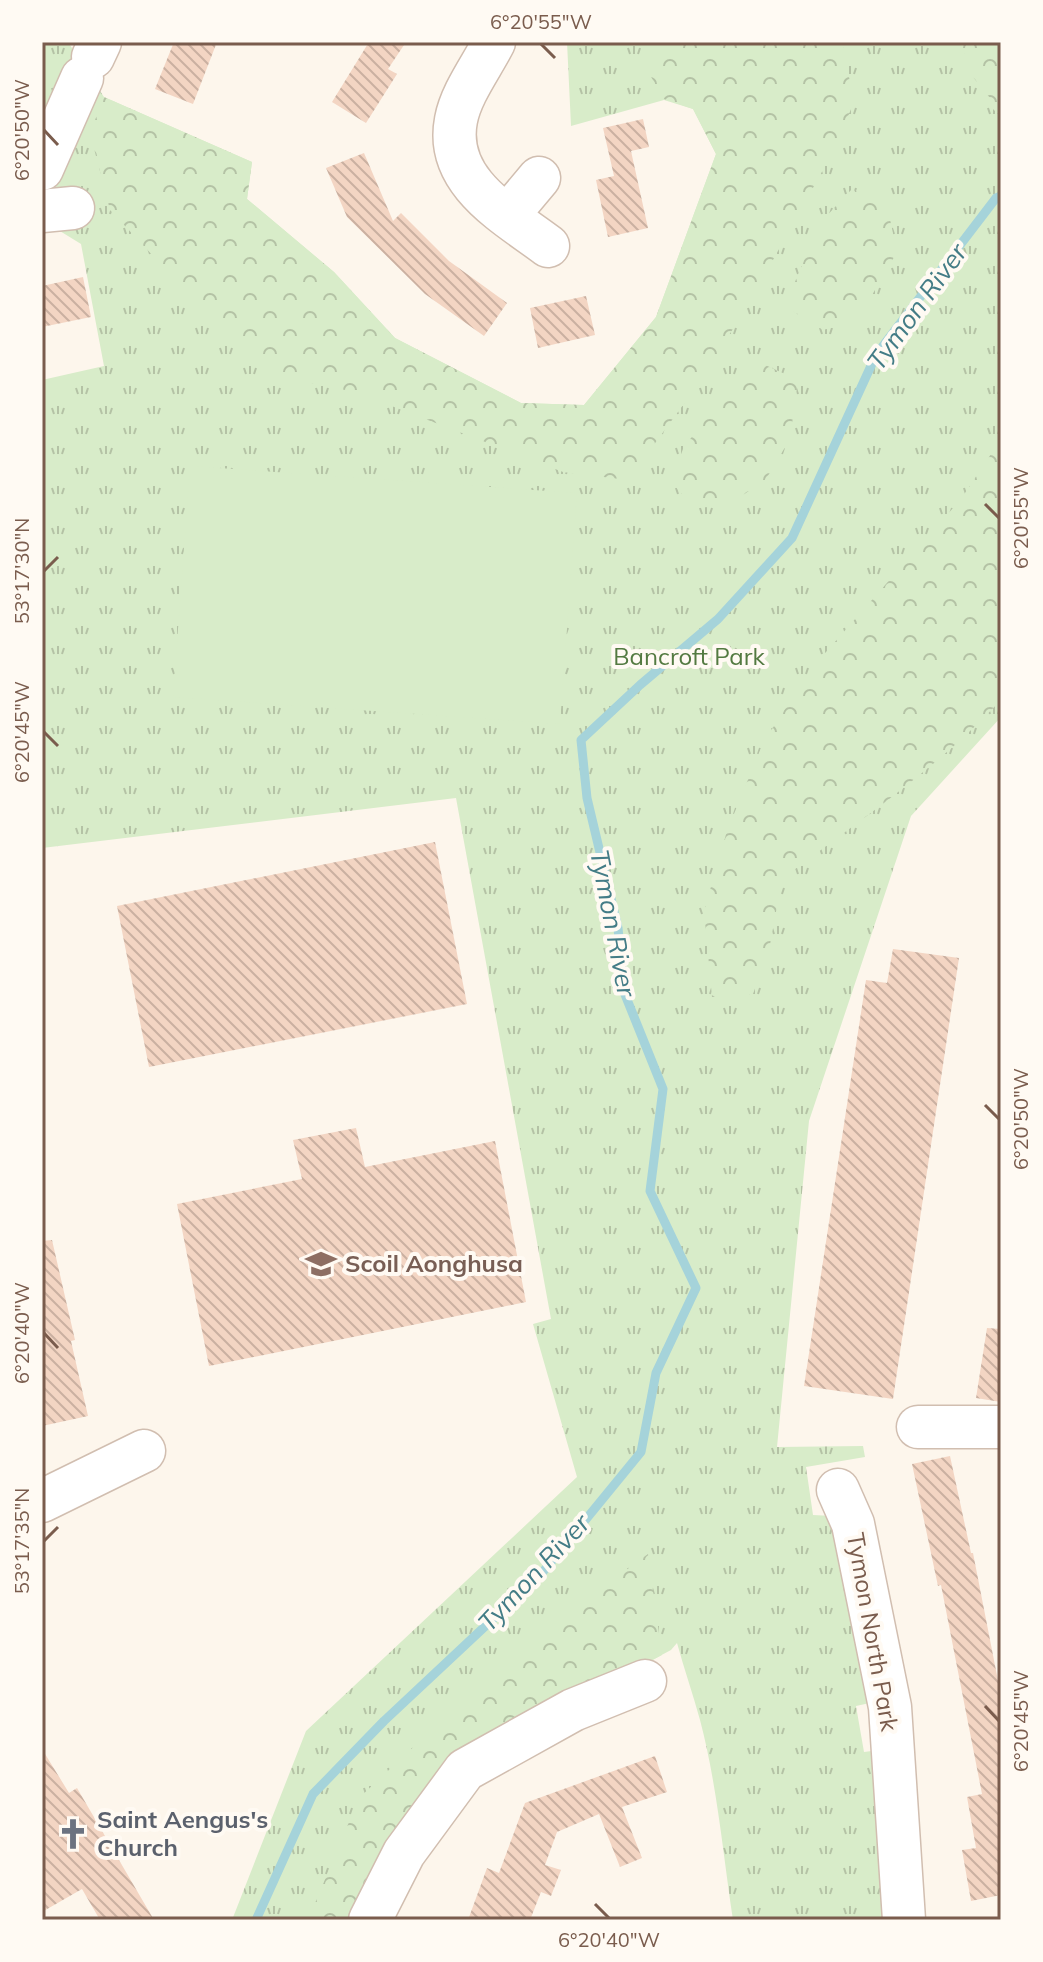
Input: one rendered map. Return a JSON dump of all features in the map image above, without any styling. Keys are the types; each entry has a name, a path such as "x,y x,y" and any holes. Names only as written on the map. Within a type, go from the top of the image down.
{"street":[{"path":"494,42 456,119 459,160 467,178 480,193 548,246"},
{"path":"42,169 92,59"},
{"path":"508,215 539,178"},
{"path":"918,1427 1001,1427"},
{"path":"42,1501 144,1451"},
{"name":"Tymon North Park","path":"838,1490 853,1524 890,1707 904,1920"},
{"path":"370,1920 404,1853 465,1770 573,1710 645,1681"}],"green space":[{"name":"Bancroft Park","path":"42,42 68,42 104,97 252,162 247,199 334,272 395,338 521,403 584,405 656,317 716,154 693,109 664,100 571,126 567,42 1001,42 1001,717 911,816 809,1121 777,1447 863,1446 865,1457 806,1467 813,1515 833,1516 879,1701 856,1706 864,1752 887,1749 894,1920 733,1920 711,1769 677,1643 671,1650 464,1760 365,1920 232,1920 306,1731 577,1477 533,1324 551,1319 456,798 42,848 42,380 104,366 81,244 42,220"},
{"path":"660,42 842,42 854,102 834,150 748,305 697,386 628,480 563,472 355,392 263,373 110,210 90,133 104,97 252,162 247,199 334,272 395,338 521,403 584,405 656,317 716,154 693,109 664,99 647,70"},
{"path":"957,42 1001,42 1001,117 991,107 990,98 973,77 967,58"},
{"path":"852,189 888,210 897,252 857,321 823,330 785,306 819,224"},
{"path":"761,363 798,380 790,439 766,479 727,506 693,508 671,481 683,449 744,365"},
{"path":"1001,439 1001,700 923,772 782,879 769,950 753,994 712,997 704,911 727,831 763,743 811,669 961,499"},
{"path":"190,466 577,493 560,724 173,697"},
{"path":"648,1554 662,1655 464,1760 365,1920 308,1920 359,1798 517,1650"}],"building":[{"path":"174,42 217,42 193,104 155,89"},
{"path":"369,42 406,42 388,69 397,74 366,123 332,102"},
{"path":"643,119 649,147 631,151 648,228 608,237 596,180 614,176 603,128"},
{"path":"364,153 393,221 401,213 449,261 507,303 484,336 425,294 347,217 326,168"},
{"path":"83,277 91,317 42,327 42,286"},
{"path":"586,296 595,335 538,348 530,308"},
{"path":"435,842 467,1004 149,1067 117,906"},
{"path":"893,949 959,958 893,1399 804,1386 866,980 887,983"},
{"path":"356,1128 365,1167 495,1141 526,1302 209,1366 177,1204 302,1179 293,1140"},
{"path":"52,1240 75,1340 71,1341 88,1416 42,1426 42,1241"},
{"path":"987,1328 1001,1329 1001,1402 976,1398"},
{"path":"950,1456 1001,1696 1001,1895 971,1901 962,1850 976,1848 967,1797 982,1794 941,1585 938,1586 912,1464"},
{"name":"Saint Aengus's Church","path":"42,1749 69,1793 77,1788 154,1920 100,1920 82,1889 42,1912"},
{"path":"655,1756 667,1792 622,1807 642,1858 620,1867 599,1814 557,1832 545,1865 561,1870 551,1896 541,1892 530,1920 468,1920 487,1868 499,1873 525,1803"}],"waterway":[{"name":"Tymon River","path":"256,1920 313,1794 384,1721 542,1573 641,1452 656,1373 696,1288 650,1191 663,1089 624,992 618,928 587,798 581,740 718,619 792,538 876,355 996,198 1001,196"}],"place":[{"name":"Scoil Aonghusa","path":"321,1264"},
{"name":"Saint Aengus's Church","path":"73,1834"}]}
